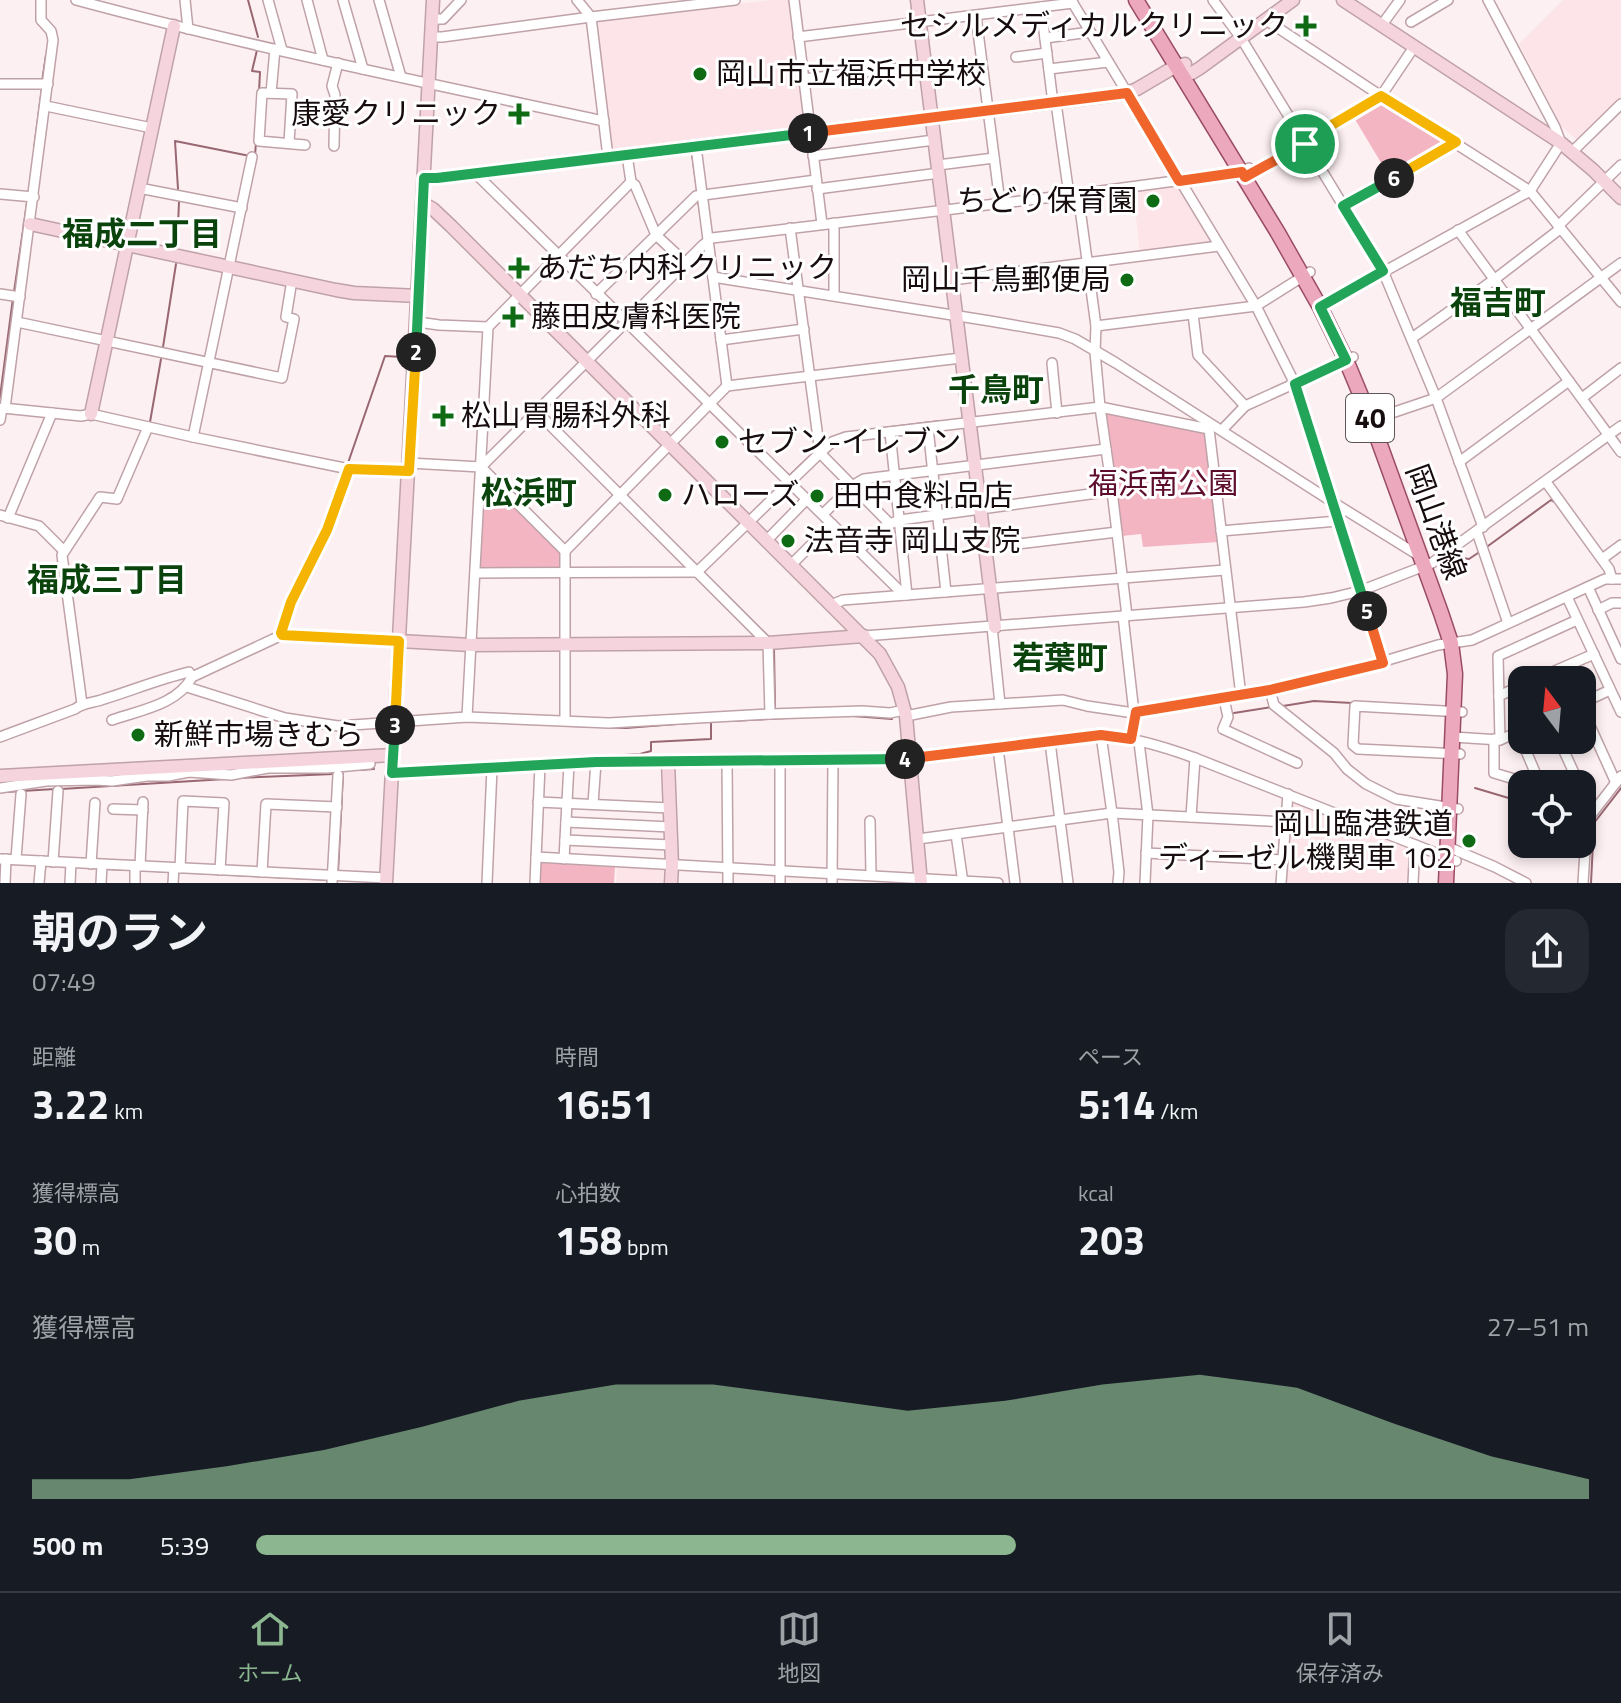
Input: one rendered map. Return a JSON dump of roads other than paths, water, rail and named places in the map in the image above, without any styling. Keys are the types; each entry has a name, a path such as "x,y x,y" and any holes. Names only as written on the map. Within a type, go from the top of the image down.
{"main road":[{"name":"岡山港線","path":"1136,0 1184,70"},
{"name":"岡山港線","path":"1146,0 1184,70 1307,274 1349,358 1375,419 1455,642 1458,711 1452,854 1455,883"},
{"name":"岡山港線","path":"1446,883 1452,854"}],"street":[{"path":"0,420 17,322 16,297 30,224 30,197 46,106 44,84 53,40 51,31 41,20 41,0"},
{"path":"76,0 278,50 604,121"},
{"path":"185,0 188,29"},
{"path":"268,0 278,50 271,93"},
{"path":"307,0 323,60"},
{"path":"343,0 363,69"},
{"path":"379,0 401,77"},
{"path":"7,861 53,862 136,871 175,873 220,870 387,881 433,0"},
{"path":"433,19 443,19 461,0"},
{"path":"577,0 591,17 608,157"},
{"path":"432,37 676,3 735,0"},
{"path":"794,0 822,224"},
{"path":"917,0 990,588 1000,704"},
{"path":"1213,0 1241,38 1383,271 1459,462 1489,570 1508,623"},
{"path":"424,178 1127,93 1184,70 1241,38 1293,0"},
{"path":"1343,0 1561,143 1621,198"},
{"path":"1381,26 1400,0"},
{"path":"1411,22 1448,0"},
{"path":"1488,0 1561,143"},
{"path":"798,37 1072,2 1256,306 1295,384 1383,663"},
{"path":"1041,7 1054,103 1088,263 1096,326 1100,407 1122,577 1135,740 1148,815 1145,883"},
{"path":"976,16 1000,203"},
{"path":"1266,20 1530,191 1621,302"},
{"path":"91,414 174,26"},
{"path":"1045,38 1090,32"},
{"path":"2,408 81,416 91,414 349,469 481,467 706,242 790,228 1247,173 1381,96 1414,47"},
{"path":"1016,57 1047,53"},
{"path":"1049,69 1108,62"},
{"path":"334,146 335,95 332,86 338,63"},
{"path":"803,79 926,65"},
{"path":"0,84 44,84"},
{"path":"289,143 292,94 262,93 259,141 305,145"},
{"path":"1572,152 1621,104"},
{"path":"46,106 152,128"},
{"path":"813,156 934,140"},
{"path":"1343,206 1456,142"},
{"path":"1323,305 1530,191 1561,143"},
{"path":"696,147 699,195 727,386"},
{"path":"627,155 631,182 656,235 686,263"},
{"path":"193,437 252,157"},
{"path":"596,294 699,195 938,169 994,158"},
{"path":"1412,338 1495,279 1559,228 1621,165"},
{"path":"475,173 906,595"},
{"path":"467,717 488,327 631,182"},
{"path":"139,188 242,208"},
{"path":"0,194 30,197"},
{"path":"424,204 433,209 520,294 880,654 898,687 905,713 921,881"},
{"path":"834,223 834,295"},
{"path":"30,224 354,293 419,296"},
{"path":"790,228 820,453 852,486 895,522"},
{"path":"1458,230 1621,452"},
{"path":"952,280 1219,246"},
{"path":"1375,419 1436,398 1621,263"},
{"path":"1096,326 1256,306 1307,274"},
{"path":"713,277 1059,333 1116,363 1211,426"},
{"path":"17,322 282,378 294,319 286,317 292,280"},
{"path":"0,294 16,297"},
{"path":"1193,314 1198,355 1245,406"},
{"path":"418,322 488,327"},
{"path":"721,340 804,329"},
{"path":"565,720 565,551 727,386 961,358"},
{"path":"1222,430 1245,406 1349,358"},
{"path":"1052,363 1057,409"},
{"path":"1582,398 1621,368"},
{"path":"1459,462 1569,381"},
{"path":"476,573 697,572 820,453 839,439 1057,409 1100,407 1222,430 1426,562"},
{"path":"537,412 768,643 770,714"},
{"path":"52,413 4,517 39,526 64,551"},
{"path":"1211,426 1241,696"},
{"path":"0,737 82,704 100,701 155,681 191,675 282,635 471,645 768,643 1304,602 1360,591 1426,562 1480,530 1621,426"},
{"path":"82,704 62,555 100,497 117,499 148,427"},
{"path":"928,428 946,592"},
{"path":"890,432 895,475 895,522 906,595"},
{"path":"823,514 852,486 864,479 1106,449"},
{"path":"481,467 565,551"},
{"path":"282,635 291,602 327,530 349,469"},
{"path":"187,687 302,722 338,726 467,717 609,723 770,714 905,713 1063,700 1135,712 1224,699 1472,640 1613,576 1546,482"},
{"path":"859,550 895,522 1112,491"},
{"path":"767,540 807,499"},
{"path":"1221,531 1338,521"},
{"path":"791,565 832,524"},
{"path":"985,548 1117,532"},
{"path":"1602,559 1621,545"},
{"path":"831,605 843,600 1225,570"},
{"path":"1588,587 1621,659"},
{"path":"1567,597 1621,712"},
{"path":"1598,610 1612,603 1621,603"},
{"path":"1508,777 1494,773 1498,656 1577,620"},
{"path":"1566,666 1594,654"},
{"path":"112,720 172,699 187,687 191,675"},
{"path":"1270,690 1276,707 1334,753 1347,769 1366,784 1396,799 1454,809"},
{"path":"1596,698 1610,690"},
{"path":"1499,696 1508,692"},
{"path":"1224,699 1228,717 1223,729 1297,763"},
{"path":"1456,754 1358,749 1353,745 1353,732 1355,706 1458,711"},
{"path":"1596,734 1618,780 1596,811"},
{"path":"1101,735 1118,883"},
{"path":"392,773 596,762 910,758 1101,735 1135,740 1195,758 1415,845 1495,867 1526,883"},
{"path":"1456,737 1497,740 1508,736"},
{"path":"1050,742 1068,883"},
{"path":"998,748 1015,883"},
{"path":"0,776 393,755"},
{"path":"1191,817 1195,758"},
{"path":"833,760 833,878"},
{"path":"780,761 780,883"},
{"path":"593,804 596,762"},
{"path":"668,762 671,883"},
{"path":"727,762 728,883"},
{"path":"0,788 46,781 112,781 189,772 231,775 268,768 370,764"},
{"path":"564,859 569,764"},
{"path":"535,883 540,765"},
{"path":"487,883 492,768"},
{"path":"334,879 338,775"},
{"path":"53,862 58,791"},
{"path":"5,883 21,794"},
{"path":"1281,883 1288,794"},
{"path":"175,873 183,801 224,803 220,870"},
{"path":"538,802 670,808"},
{"path":"95,803 101,883"},
{"path":"262,872 266,804 337,807"},
{"path":"113,809 143,806 136,871"},
{"path":"918,839 1112,813 1285,822"},
{"path":"865,878 870,821"},
{"path":"566,822 671,827"},
{"path":"956,834 963,882"},
{"path":"565,840 671,845"},
{"path":"609,842 609,861"},
{"path":"1413,883 1415,845"},
{"path":"1146,853 1283,860"},
{"path":"536,857 833,878 998,883"},
{"path":"1583,883 1585,858"},
{"path":"39,883 40,864"},
{"path":"70,883 71,865"}],"waterway":[{"path":"248,0 258,37"},
{"path":"257,50 252,71 260,72 259,92"},
{"path":"42,82 46,55"},
{"path":"34,149 42,88"},
{"path":"178,189 175,141 250,156"},
{"path":"255,156 256,142"},
{"path":"692,153 697,190"},
{"path":"698,200 704,237"},
{"path":"177,248 179,202"},
{"path":"14,292 27,203"},
{"path":"163,347 176,264"},
{"path":"0,397 13,298"},
{"path":"348,463 385,356 403,357"},
{"path":"150,422 161,359"},
{"path":"883,428 940,421"},
{"path":"789,476 814,452"},
{"path":"771,458 790,476"},
{"path":"1488,546 1551,500 1555,502"},
{"path":"1451,556 1469,559 1478,553"},
{"path":"703,572 770,638"},
{"path":"774,649 775,708"},
{"path":"1283,706 1314,701 1352,703"},
{"path":"1234,713 1272,707"},
{"path":"39,727 77,712"},
{"path":"853,716 892,719"},
{"path":"729,721 807,717"},
{"path":"573,726 626,728 702,722"},
{"path":"433,766 640,754 651,751 651,742 711,739 711,722"},
{"path":"358,770 374,769"},
{"path":"237,778 334,774"},
{"path":"338,872 343,774"},
{"path":"61,789 226,779"},
{"path":"1475,788 1508,798"},
{"path":"1591,883 1594,823 1621,788"},
{"path":"5,792 55,789"},
{"path":"105,869 131,870"},
{"path":"137,870 171,872"},
{"path":"177,872 330,880"}],"place":[{"name":"セシルメディカルクリニック","path":"1306,26"},
{"name":"岡山市立福浜中学校","path":"700,74"},
{"name":"康愛クリニック","path":"519,114"},
{"name":"ちどり保育園","path":"1153,201"},
{"name":"あだち内科クリニック","path":"519,268"},
{"name":"岡山千鳥郵便局","path":"1127,280"},
{"name":"藤田皮膚科医院","path":"513,317"},
{"name":"松山胃腸科外科","path":"443,416"},
{"name":"セブン-イレブン","path":"722,442"},
{"name":"ハローズ","path":"665,495"},
{"name":"田中食料品店","path":"817,496"},
{"name":"法音寺 岡山支院","path":"788,541"},
{"name":"新鮮市場きむら","path":"138,735"},
{"name":"岡山臨港鉄道 ディーゼル機関車 102","path":"1469,841"}],"district":[{"name":"福成二丁目","path":"142,234"},
{"name":"福吉町","path":"1498,303"},
{"name":"千鳥町","path":"996,390"},
{"name":"松浜町","path":"529,493"},
{"name":"福成三丁目","path":"107,580"},
{"name":"若葉町","path":"1060,658"}],"park label":[{"name":"福浜南公園","path":"1163,484"}]}
